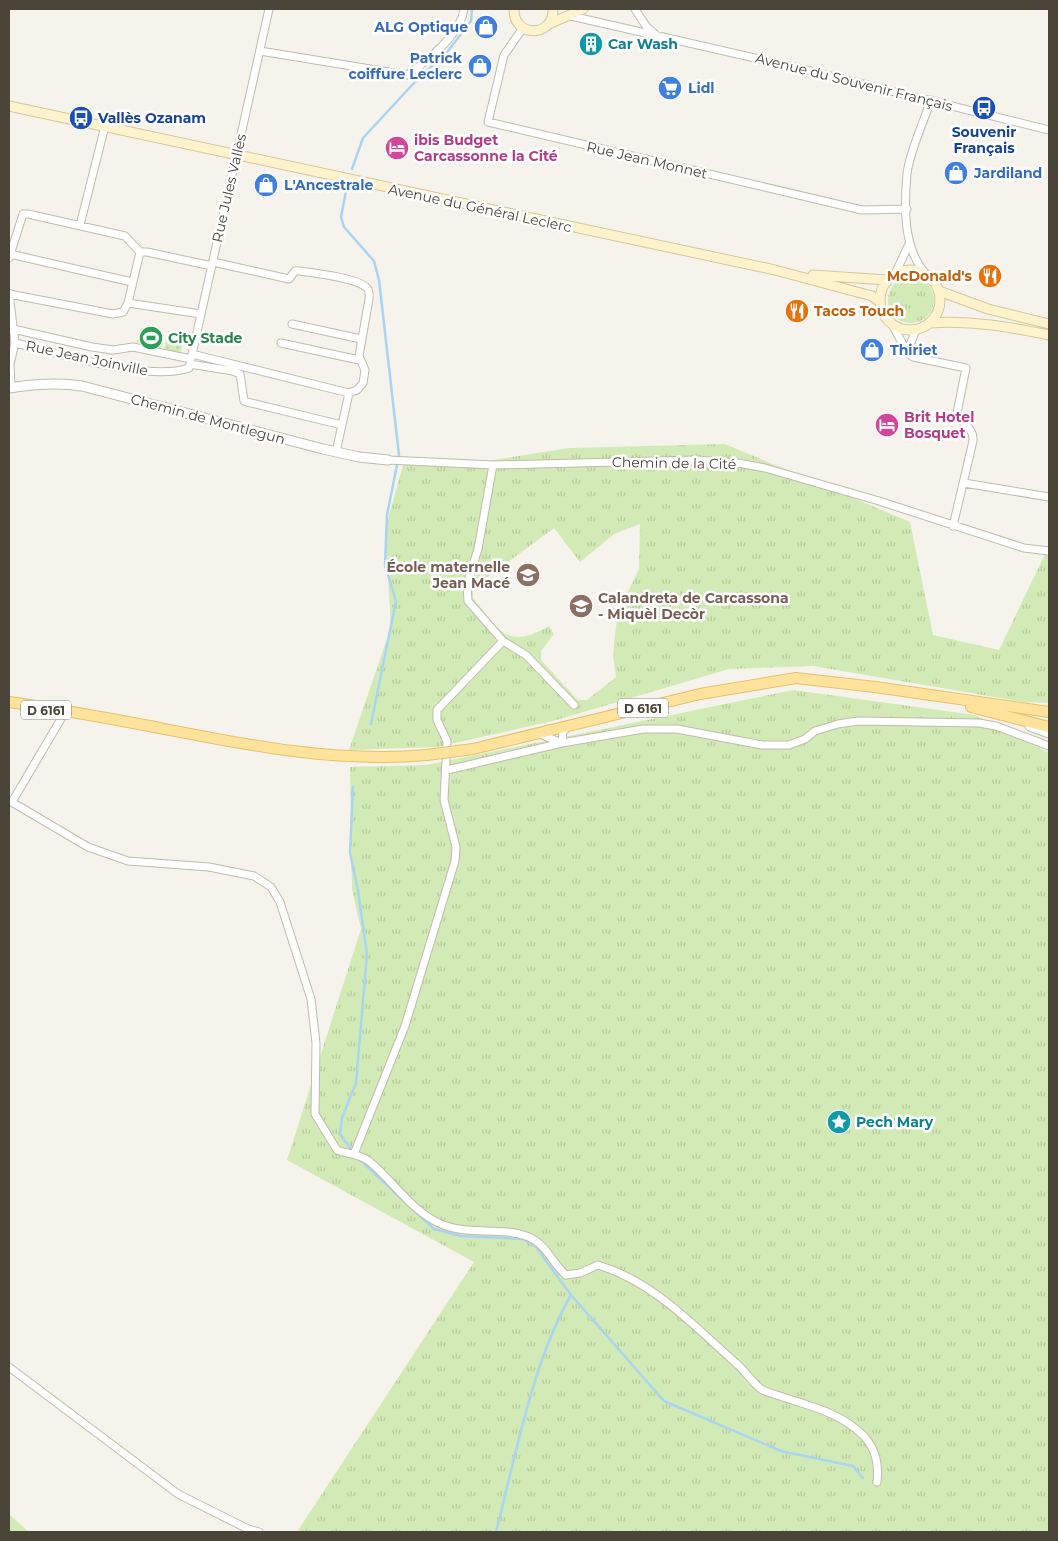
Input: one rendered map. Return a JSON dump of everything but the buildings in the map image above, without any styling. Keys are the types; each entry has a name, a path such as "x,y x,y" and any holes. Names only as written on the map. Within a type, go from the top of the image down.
{"main road":[{"path":"504,9 514,10 518,24 523,28 537,31 583,9"},
{"path":"549,24 553,9"},
{"name":"Avenue du Général Leclerc","path":"9,106 775,270 872,296 880,302"},
{"name":"Avenue du Général Leclerc","path":"775,270 847,279 887,280"},
{"path":"930,323 940,306 939,291 936,283 926,274 909,270 896,274 887,280 883,287 880,302 882,309 892,324 904,329 916,330 930,323 957,320 998,324 1049,335"},
{"path":"939,291 988,309 1049,324"},
{"name":"D 6161","path":"9,708 84,713 266,749 373,758 427,755 473,749 700,694 788,678 814,679 1049,712"},
{"name":"D 6161","path":"922,694 1049,727"},
{"path":"9,702 84,713"}],"street":[{"name":"Rue Jules Vallès","path":"190,361 269,9"},
{"path":"260,51 407,75 458,29 464,9"},
{"path":"636,9 646,26 658,36"},
{"name":"Avenue du Souvenir Français","path":"571,16 931,100 1049,130"},
{"name":"Rue Jean Monnet","path":"523,28 504,55 488,122 862,210 907,208"},
{"path":"926,274 914,258 909,244 907,172 931,100"},
{"path":"80,225 105,126"},
{"path":"132,282 9,256 23,214 125,236 140,252 289,279 295,271 334,277 366,286 369,291 359,360 365,370 363,383 357,390 349,393 190,361"},
{"path":"896,274 909,244"},
{"path":"10,388 9,364 15,343 9,294 113,314 123,312 128,303 140,252"},
{"path":"128,303 201,314"},
{"path":"292,324 361,339"},
{"path":"892,324 907,352 913,357 966,368 957,412 974,434 953,526"},
{"path":"12,329 92,347 113,350 133,347 233,371 240,374 244,400 247,402 342,425"},
{"path":"907,352 916,330"},
{"name":"Rue Jean Joinville","path":"15,343 146,372 179,371 190,361"},
{"path":"281,343 359,360"},
{"name":"Chemin de Montlegun","path":"10,388 62,382 336,452 406,461"},
{"path":"336,452 349,393"},
{"name":"Chemin de la Cité","path":"406,461 493,465 696,460 738,463 765,468 879,501 1024,548 1049,551"},
{"path":"493,465 478,549 467,584 468,601 504,641 526,655 574,705"},
{"path":"964,483 1049,497"},
{"path":"354,1154 405,1026 455,861 456,846 444,800 447,741 437,720 437,710 504,641"},
{"path":"66,712 10,801 88,847 128,861 209,867 254,876 271,887 280,902 311,999 316,1043 315,1114 337,1150 368,1160 406,1199 432,1220 446,1227 472,1232 515,1234 530,1238 543,1247 557,1268 566,1274 580,1274 598,1265 609,1268 660,1296 742,1368 761,1389 833,1414 854,1427 865,1438 876,1454 879,1467 877,1482"},
{"path":"990,712 1049,733"},
{"path":"447,770 562,744 643,729 678,729 762,745 789,745 805,739 815,731 838,724 858,721 979,723 996,726 1049,746"},
{"path":"562,744 563,732 568,726"},
{"path":"536,733 562,744"},
{"path":"9,1367 178,1494 248,1529 259,1532"}],"green space":[{"path":"916,277 928,283 933,291 933,309 928,317 920,322 906,323 894,317 889,309 888,295 894,283 902,278"},
{"name":"City Stade","path":"141,329 163,334 163,346 160,348 138,343"},
{"path":"168,331 185,334 180,354 164,351"},
{"path":"725,444 910,522 933,635 999,650 1045,554 1049,554 1049,703 1024,702 813,666 729,669 553,721 437,747 349,750 391,627 385,530 403,465 487,461 569,448","holes":["640,524 639,569 618,612 613,655 616,677 587,700 578,700 541,660 541,651 554,634 549,626 523,637 513,637 497,628 473,598 473,588 554,528 580,562 614,534"]},
{"path":"793,690 975,715 1049,753 1049,1532 297,1532 474,1262 287,1160 361,929 352,889 350,767 427,765"},
{"path":"9,1514 29,1532 9,1532"}],"waterway":[{"path":"352,169 363,138 413,84 448,51 471,21 472,9"},
{"path":"346,191 341,217 344,227 374,261 379,280 399,455 387,515 385,565 396,601 371,724"},
{"path":"353,787 350,853 358,891 367,954 356,1083 342,1118 340,1134 353,1152"},
{"path":"358,1158 434,1229 461,1236 523,1239 536,1247 571,1295 664,1401 781,1451 853,1466 863,1478"},
{"path":"496,1532 526,1410 546,1349 571,1295"}],"place":[{"name":"ALG Optique","path":"486,27"},
{"name":"Car Wash","path":"591,44"},
{"name":"Patrick coiffure Leclerc","path":"480,66"},
{"name":"Lidl","path":"670,88"},
{"name":"Souvenir Français","path":"984,108"},
{"name":"Vallès Ozanam","path":"81,118"},
{"name":"ibis Budget Carcassonne la Cité","path":"397,148"},
{"name":"Jardiland","path":"956,173"},
{"name":"L'Ancestrale","path":"266,185"},
{"name":"McDonald's","path":"990,276"},
{"name":"Tacos Touch","path":"797,311"},
{"name":"City Stade","path":"151,338"},
{"name":"Thiriet","path":"872,350"},
{"name":"Brit Hotel Bosquet","path":"887,425"},
{"name":"École maternelle Jean Macé","path":"528,575"},
{"name":"Calandreta de Carcassona - Miquèl Decòr","path":"581,606"},
{"name":"Pech Mary","path":"839,1122"}]}
